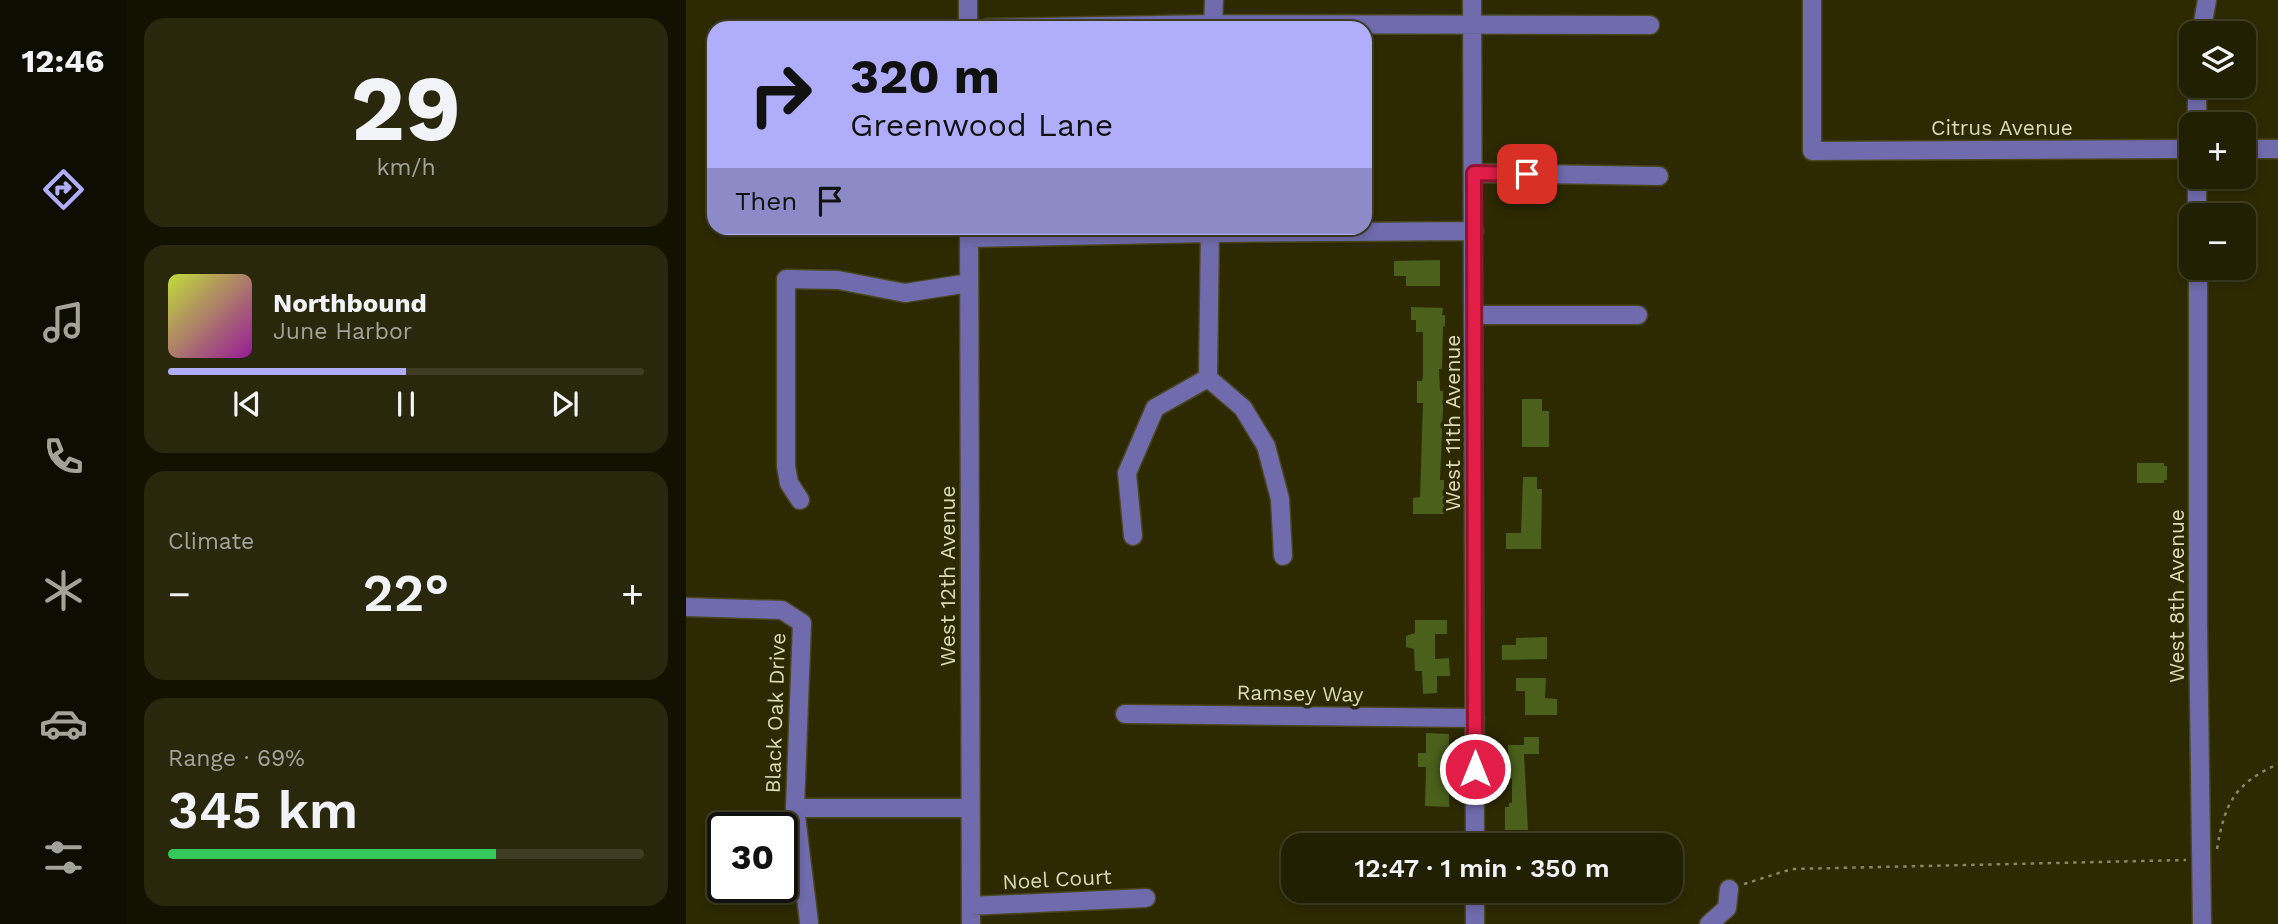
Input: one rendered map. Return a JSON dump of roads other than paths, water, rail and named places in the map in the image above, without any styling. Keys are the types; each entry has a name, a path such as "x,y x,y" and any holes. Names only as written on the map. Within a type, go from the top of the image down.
{"street":[{"path":"968,0 968,21"},
{"path":"1213,21 1214,0"},
{"name":"West 11th Avenue","path":"1472,0 1475,833"},
{"name":"Citrus Avenue","path":"1812,0 1812,151 2179,149"},
{"path":"2203,21 2207,0"},
{"path":"1372,26 1650,25"},
{"path":"2256,149 2278,149"},
{"path":"1474,173 1659,176"},
{"path":"1372,231 1474,231"},
{"name":"West 12th Avenue","path":"969,235 971,915"},
{"path":"1208,378 1210,235"},
{"path":"800,500 789,483 786,466 786,279 838,279 887,291 910,293 969,283"},
{"name":"West 8th Avenue","path":"2198,280 2198,623 2209,856 2202,924"},
{"path":"1475,315 1638,315"},
{"path":"1133,536 1127,473 1154,408 1208,378"},
{"path":"1208,378 1243,408 1266,446 1280,499 1283,556"},
{"name":"Black Oak Drive","path":"686,607 782,610 802,624 796,808 809,922"},
{"name":"Ramsey Way","path":"1125,714 1475,718"},
{"path":"796,808 970,808"},
{"path":"1709,924 1727,908 1729,889"},
{"name":"Noel Court","path":"971,915 1146,898"},
{"path":"1475,903 1475,924"}]}
